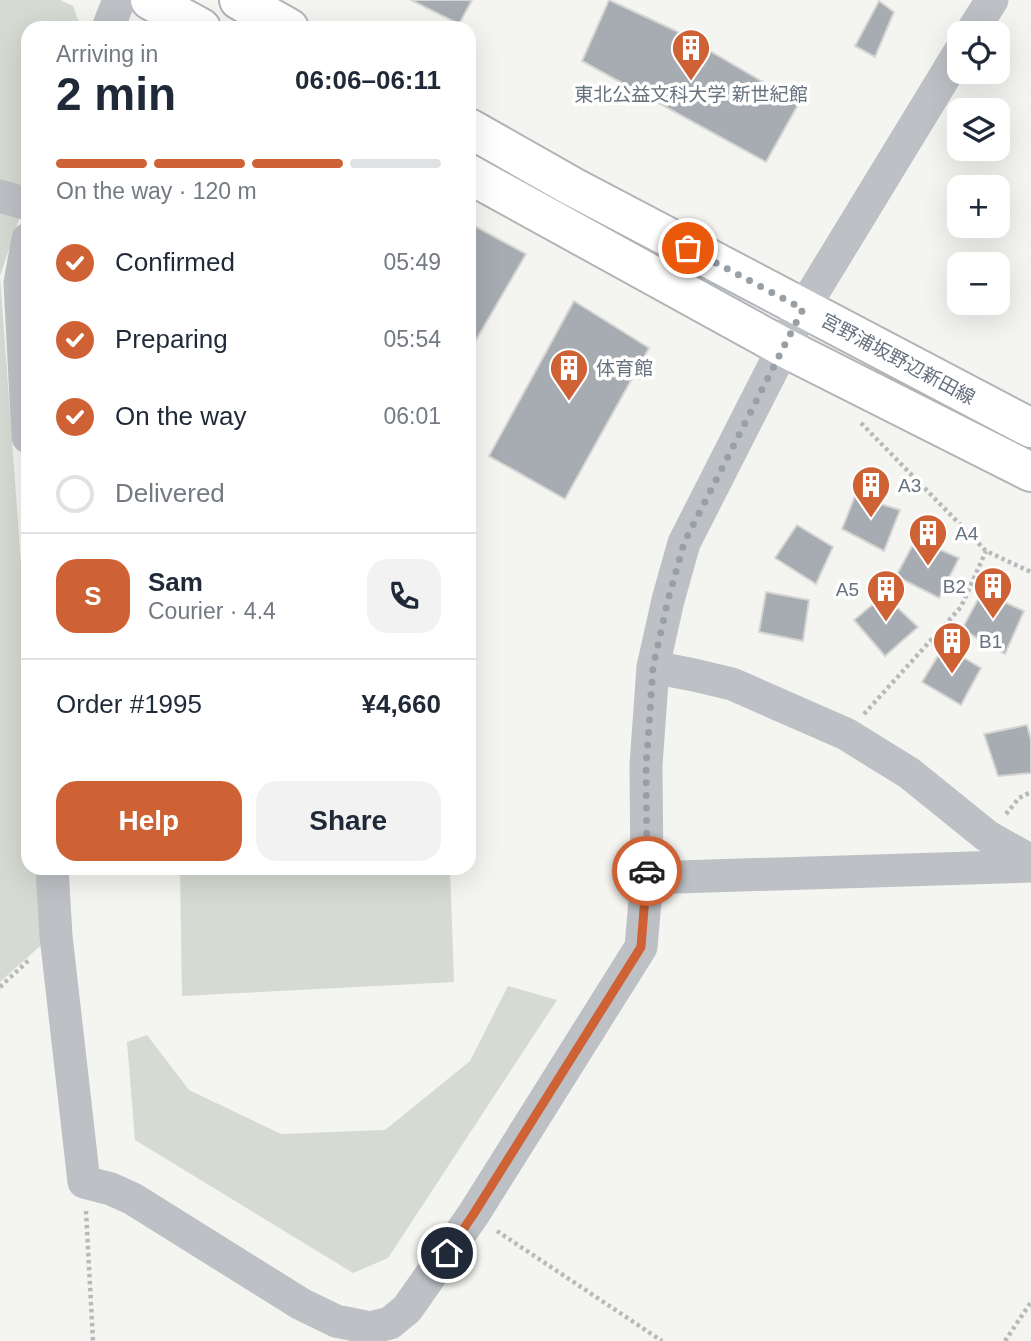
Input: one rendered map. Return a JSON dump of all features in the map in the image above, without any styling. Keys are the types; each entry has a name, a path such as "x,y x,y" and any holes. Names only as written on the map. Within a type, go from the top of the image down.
{"main road":[{"path":"150,0 188,21"},
{"path":"239,0 276,21"},
{"name":"宮野浦坂野辺新田線","path":"476,132 573,187 1031,428"},
{"name":"宮野浦坂野辺新田線","path":"476,178 783,347 1031,472"}],"street":[{"path":"111,21 119,0"},
{"path":"979,21 992,0"},
{"path":"52,875 55,936 84,1182 111,1189 133,1199 301,1304 336,1321 370,1328 390,1323 407,1308 473,1215 641,947 647,878 646,765 653,667 684,543 803,309 947,73"},
{"path":"0,196 21,202"},
{"path":"21,278 21,302"},
{"path":"653,667 732,684 846,734 909,773 987,836 1031,864"},
{"path":"647,878 1031,864"}],"path":[{"path":"861,386 850,412 986,551 1031,572"},
{"path":"846,734 961,607 986,551"},
{"path":"84,1182 93,1341"},
{"path":"473,1215 662,1341"},
{"path":"1005,1341 1031,1302"}],"shaded area":[{"path":"0,0 60,0 73,6 78,21 21,21 21,213 0,276"},
{"path":"0,276 21,564 21,875 43,875 48,939 0,982"},
{"path":"180,875 450,875 454,982 182,996"},
{"path":"508,986 557,1000 388,1258 353,1273 135,1140 127,1042 147,1035 189,1090 281,1134 385,1130 470,1061"}],"building":[{"path":"411,0 472,0 461,21 453,21"},
{"name":"東北公益文科大学 新世紀館","path":"609,0 674,30 799,103 766,162 582,61"},
{"path":"879,1 894,12 875,57 855,46"},
{"path":"476,227 526,254 476,340"},
{"name":"体育館","path":"574,301 649,348 565,499 489,456"},
{"name":"A3","path":"855,496 900,510 884,551 842,529"},
{"path":"797,525 833,547 816,584 775,558"},
{"name":"A4","path":"916,539 959,558 939,598 896,576"},
{"path":"766,592 809,600 803,641 759,632"},
{"name":"B2","path":"982,592 1024,611 1005,654 962,629"},
{"name":"A5","path":"884,595 918,627 885,656 854,620"},
{"name":"B1","path":"944,646 981,668 961,705 922,682"},
{"path":"1027,725 1031,740 1031,773 998,776 984,734"}],"way so far":[{"path":"647,871 646,765 653,667 668,600 684,543 803,309 688,248"}],"place":[{"name":"東北公益文科大学 新世紀館","path":"691,82"},
{"name":"体育館","path":"569,402"},
{"name":"A3","path":"871,519"},
{"name":"A4","path":"928,567"},
{"name":"B2","path":"993,620"},
{"name":"A5","path":"886,623"},
{"name":"B1","path":"952,675"}],"route":[{"path":"447,1253 641,947 647,871"}]}
